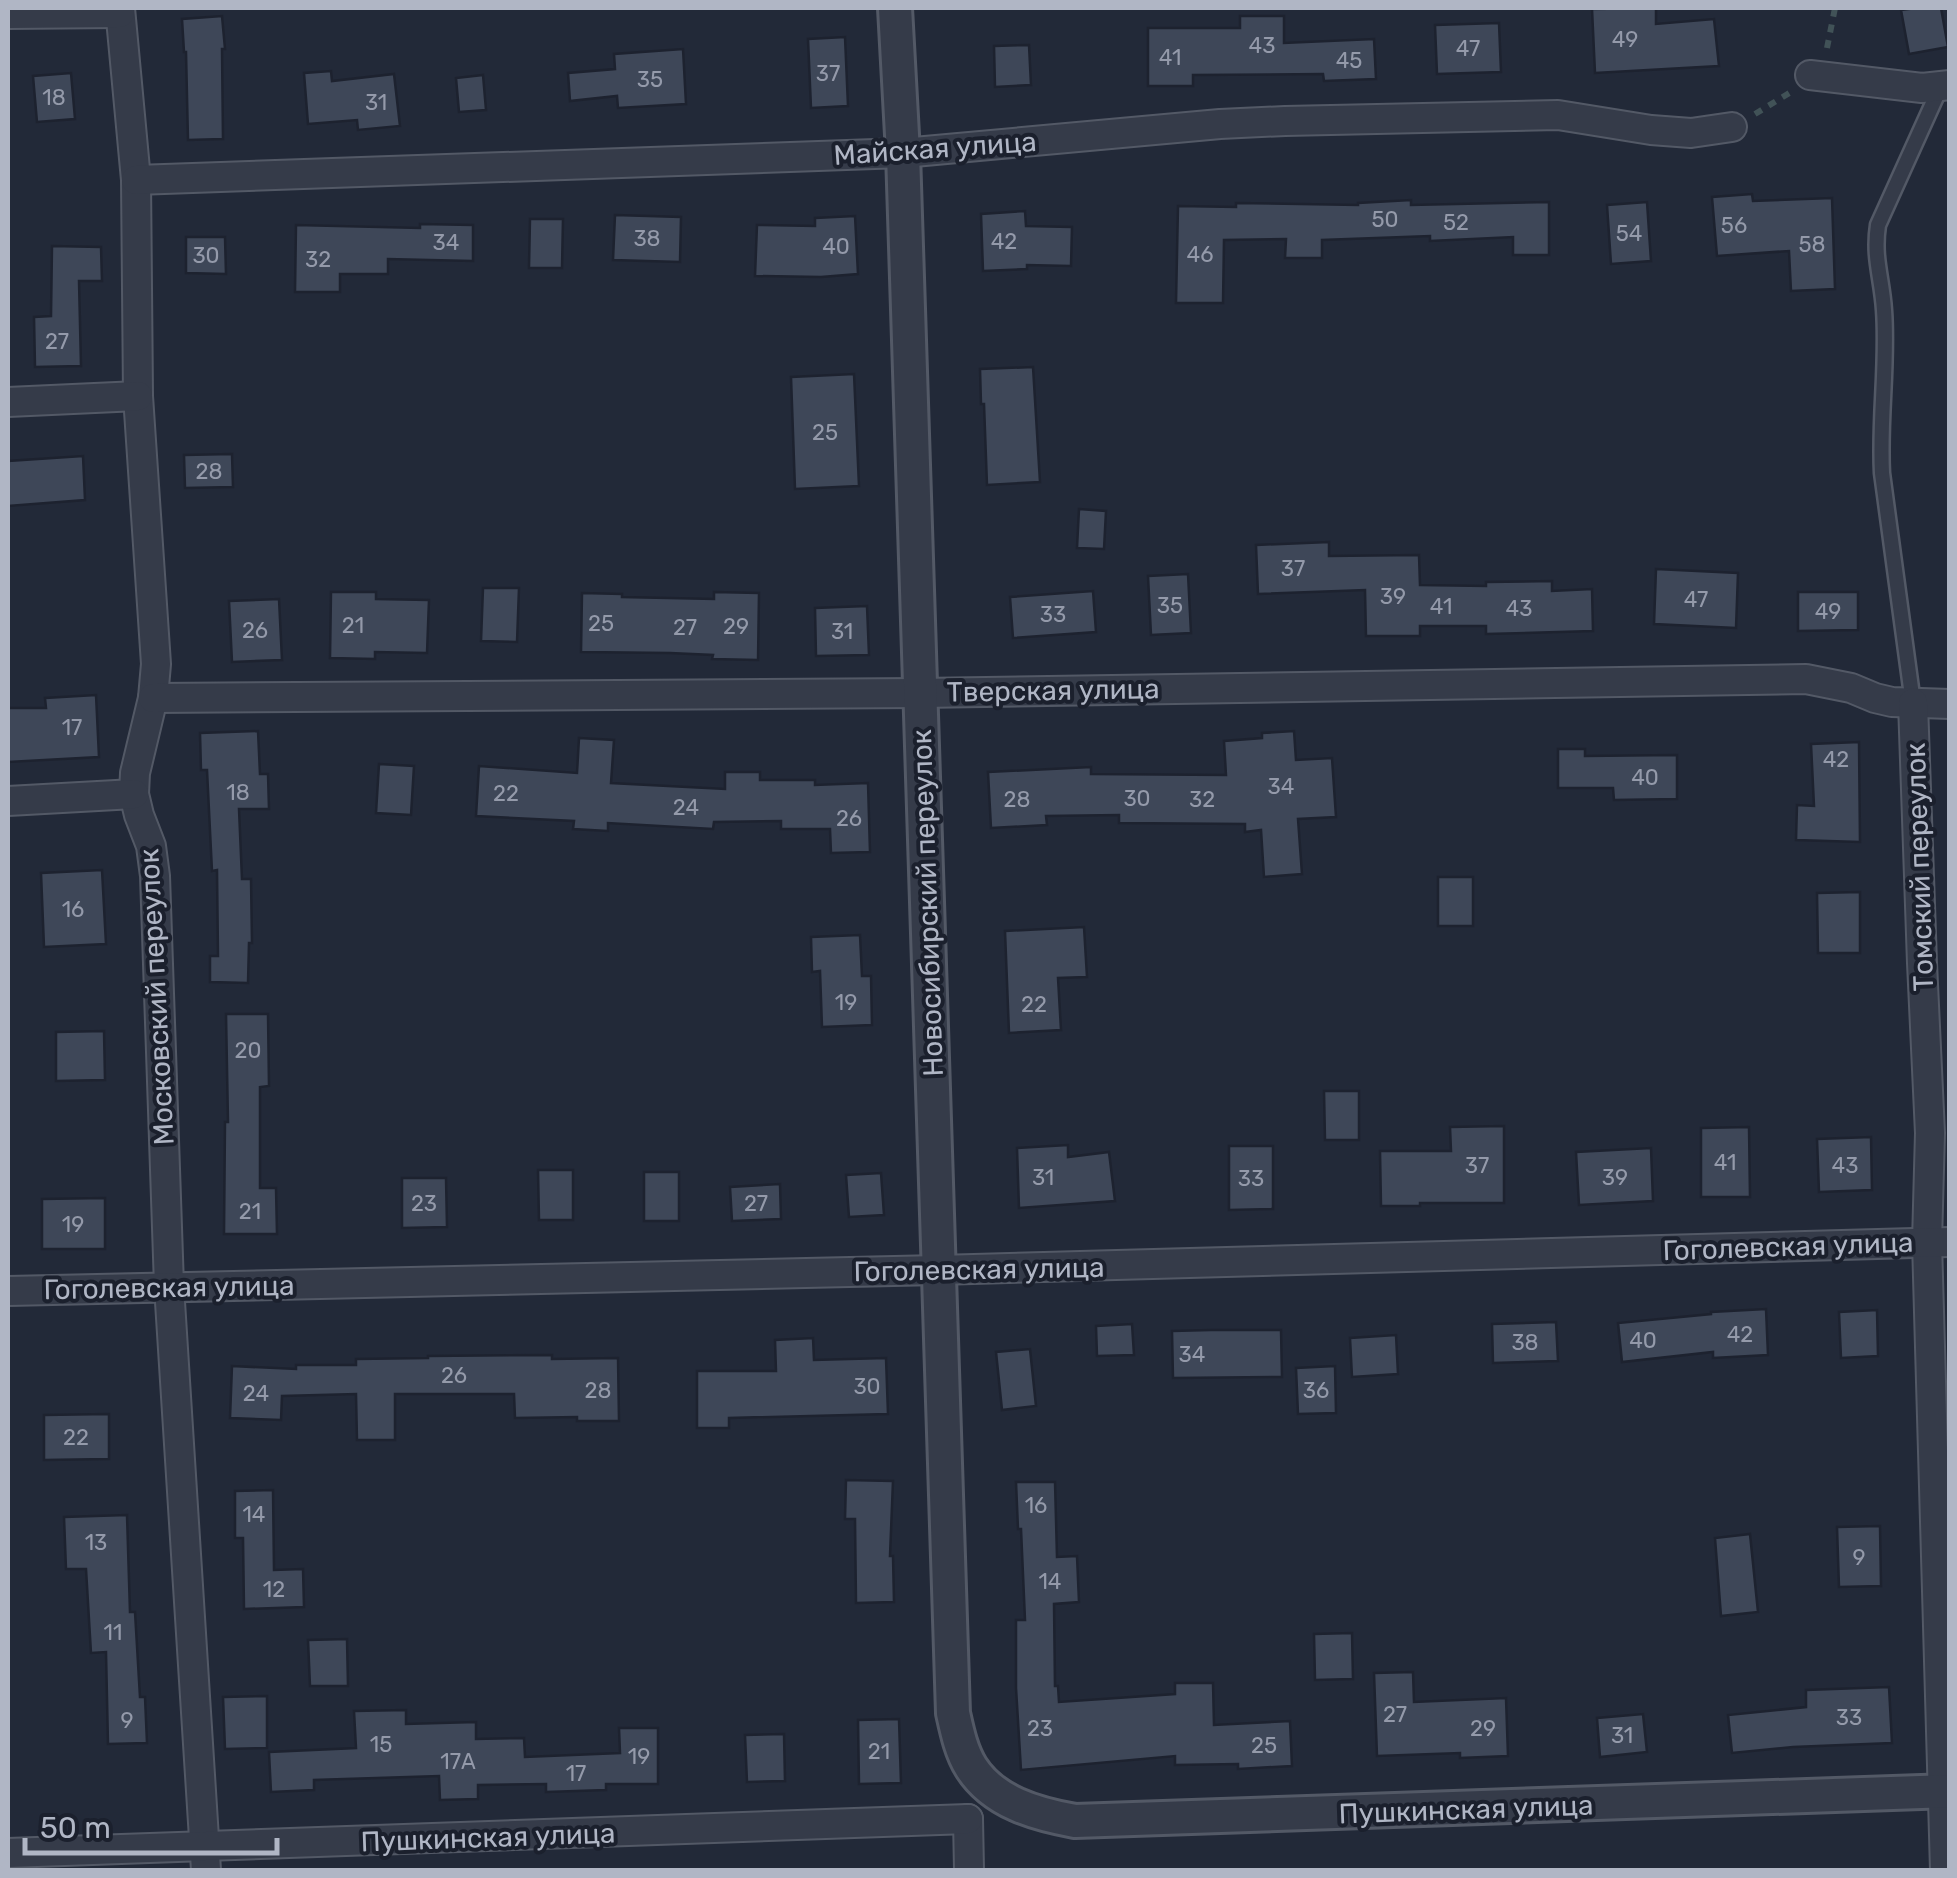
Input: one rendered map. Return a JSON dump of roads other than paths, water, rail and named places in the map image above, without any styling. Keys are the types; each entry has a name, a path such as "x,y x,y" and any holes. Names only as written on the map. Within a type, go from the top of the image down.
{"street":[{"name":"Новосибирский переулок","path":"894,8 902,153 952,1714 971,1767 990,1788"},
{"path":"8,14 120,10"},
{"name":"Московский переулок","path":"120,10 136,180 138,396 156,664 134,794 151,846 154,876 169,1286 206,1859"},
{"path":"1810,75 1945,86"},
{"name":"Майская улица","path":"136,180 902,153 1253,122 1558,115 1691,133 1732,127"},
{"path":"8,402 138,396"},
{"name":"Тверская улица","path":"152,698 920,693 1806,678 1851,688 1874,698 1950,704"},
{"name":"Томский переулок","path":"1913,703 1921,944 1938,1242 1945,1870"},
{"path":"8,801 134,794"},
{"name":"Гоголевская улица","path":"8,1292 1938,1242"},
{"path":"969,1870 968,1820 990,1788"},
{"name":"Пушкинская улица","path":"990,1788 1013,1803 1046,1816 1074,1821 1947,1791"},
{"name":"Пушкинская улица","path":"8,1853 206,1859 968,1820"}],"lane":[{"path":"1913,703 1882,473 1884,308 1875,247 1878,225 1945,86"}]}
